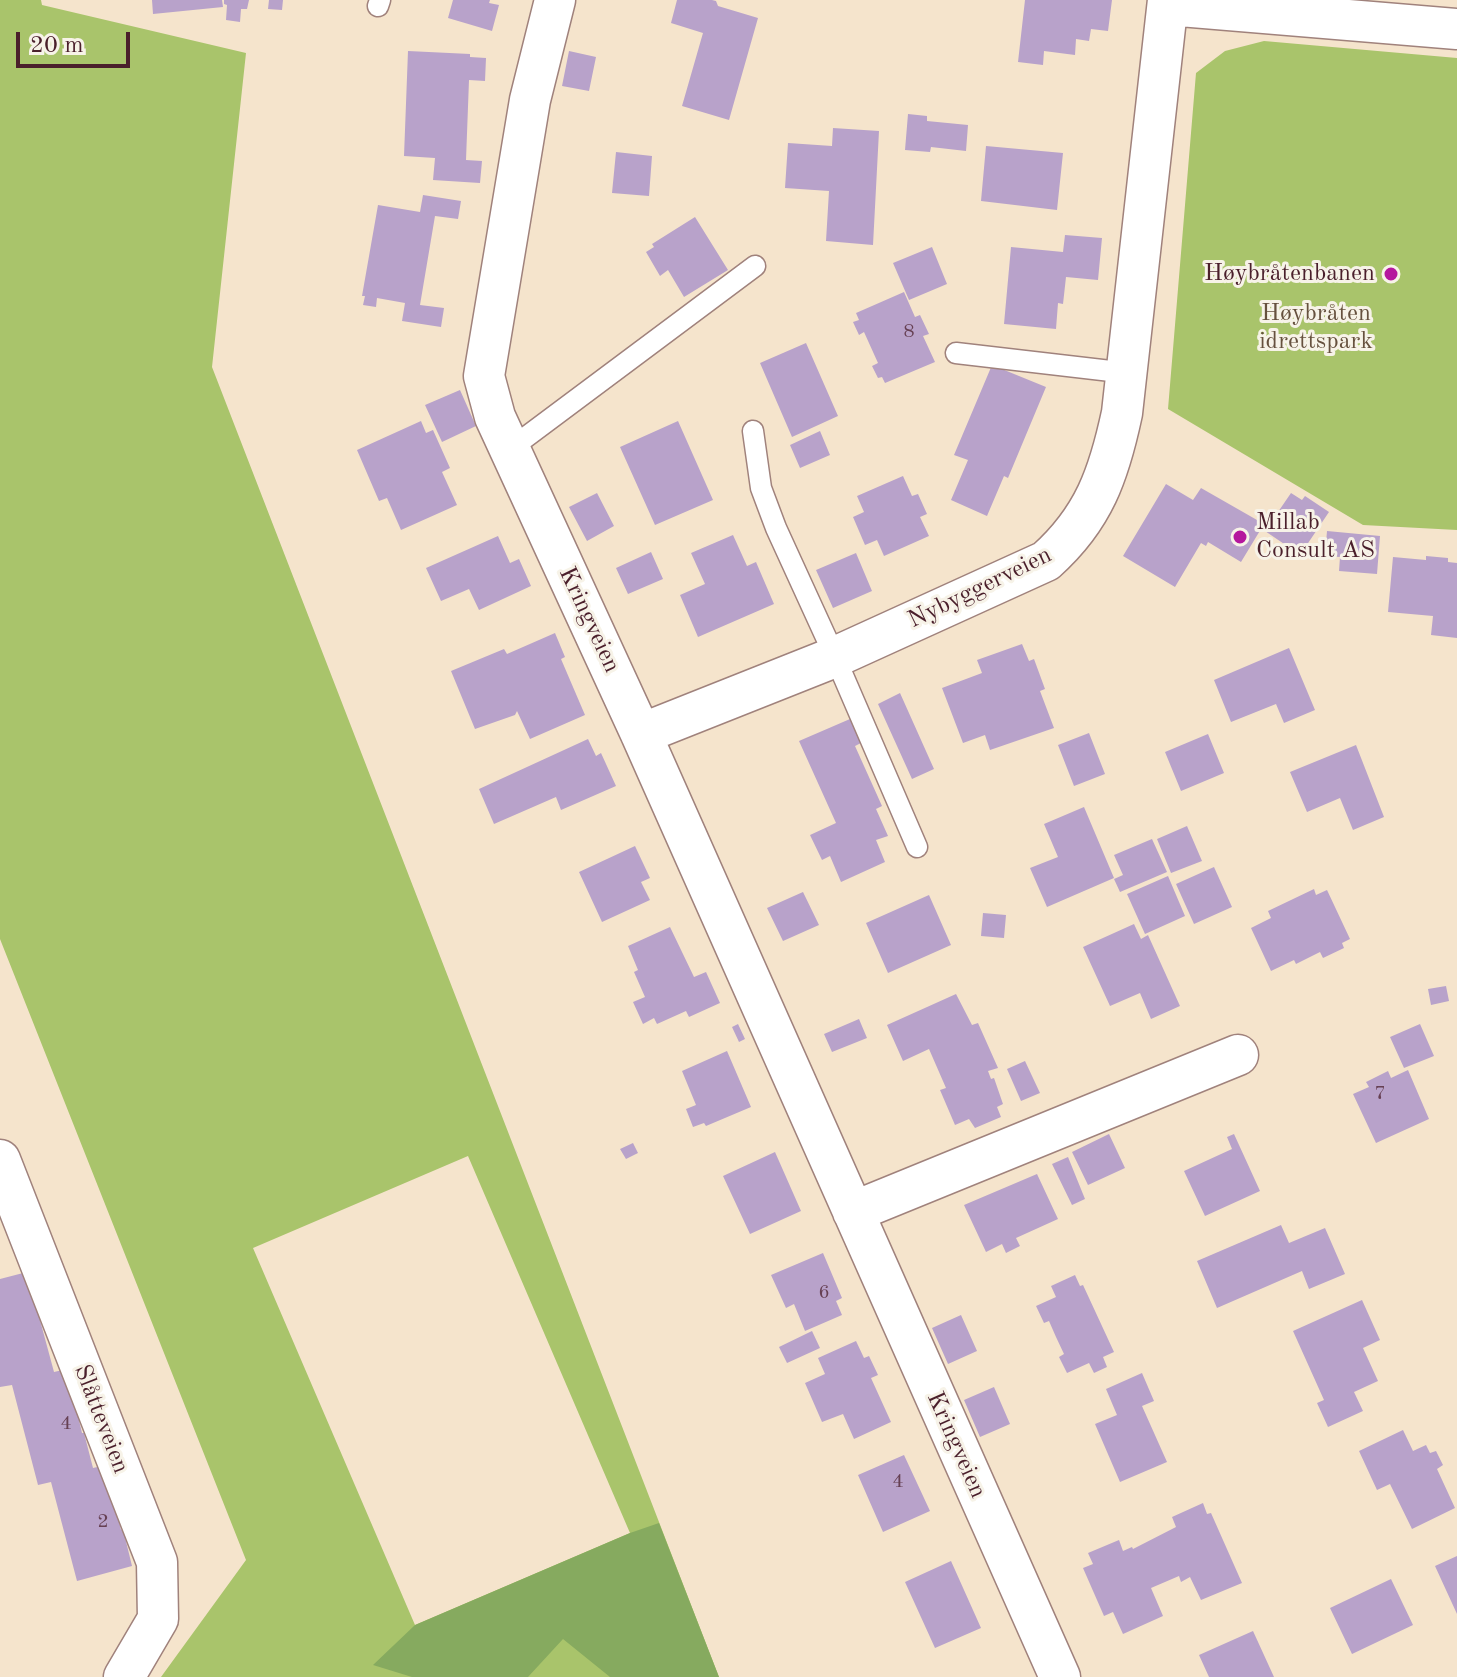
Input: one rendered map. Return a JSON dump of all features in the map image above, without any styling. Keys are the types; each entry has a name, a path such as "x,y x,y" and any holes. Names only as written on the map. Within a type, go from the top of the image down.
{"street":[{"name":"Kringveien","path":"555,0 530,100 484,376 495,417 641,734 1060,1677"},
{"path":"1168,2 1457,29"},
{"name":"Nybyggerveien","path":"641,734 835,657 1046,561 1068,541 1101,490 1113,452 1128,373 1168,2"},
{"path":"853,1212 1238,1055"},
{"name":"Slåtteveien","path":"0,1160 157,1562 158,1619 124,1677"}],"lane":[{"path":"510,449 755,266"},
{"path":"956,353 1128,373"},
{"path":"753,431 761,488 771,515 917,847"}],"green space":[{"path":"0,0 41,0 42,5 246,53 212,367 719,1677 161,1677 246,1560 0,939","holes":["468,1156 630,1533 415,1625 253,1248"]},
{"name":"Høybråten idrettspark","path":"1264,41 1457,58 1457,530 1363,525 1168,409 1196,73 1225,51"},
{"path":"659,1523 719,1677 610,1677 563,1639 528,1677 412,1677 373,1665 415,1625"}],"building":[{"path":"152,0 222,0 223,7 153,14"},
{"path":"224,0 249,0 247,9 241,9 240,22 226,20 227,5"},
{"path":"269,0 283,0 282,10 268,9"},
{"path":"453,0 490,0 489,3 499,5 492,31 448,18"},
{"path":"677,0 712,0 718,6 758,18 729,120 682,106 703,33 671,23"},
{"path":"1025,0 1112,0 1108,31 1091,29 1089,41 1076,39 1075,55 1044,51 1043,65 1018,62"},
{"path":"408,51 470,54 470,57 486,58 485,81 469,80 466,160 482,161 480,183 433,180 435,158 404,156"},
{"path":"569,51 596,57 589,91 562,86"},
{"path":"908,114 927,116 927,121 968,125 966,151 931,147 930,152 905,150"},
{"path":"833,128 879,131 873,245 826,241 829,191 785,188 788,143 832,146"},
{"path":"986,146 1063,153 1057,210 981,201"},
{"path":"616,152 652,156 649,196 612,193"},
{"path":"423,195 461,201 458,219 435,216 420,305 444,308 441,327 402,321 405,303 377,298 376,307 363,305 378,205 420,212"},
{"path":"695,217 728,270 684,297 668,270 660,276 646,252 654,247 652,244"},
{"path":"1065,235 1102,238 1098,280 1066,277 1063,304 1058,303 1056,329 1004,324 1011,247 1063,252"},
{"path":"932,247 947,284 909,300 893,263"},
{"path":"904,292 915,317 920,315 929,334 923,336 935,362 885,383 882,377 878,378 872,366 878,363 864,332 859,335 853,322 859,320 856,313"},
{"path":"806,343 838,416 792,437 760,363"},
{"path":"992,365 1046,387 1008,478 1004,476 987,516 951,500 968,460 954,455"},
{"path":"460,390 476,426 442,442 425,405"},
{"path":"421,421 426,433 433,430 450,468 442,472 457,505 401,530 387,498 379,501 357,450"},
{"path":"678,421 713,500 655,525 620,447"},
{"path":"820,431 830,455 800,468 790,445"},
{"path":"903,476 912,496 918,494 927,514 920,517 929,536 884,556 877,540 865,545 853,517 864,512 857,496"},
{"path":"1166,484 1193,500 1201,488 1264,524 1241,562 1208,542 1206,546 1201,543 1175,587 1123,556"},
{"path":"597,493 614,526 587,541 569,507"},
{"path":"1291,493 1302,500 1305,496 1329,512 1298,558 1291,553 1293,550 1265,531"},
{"path":"1327,531 1380,536 1377,574 1339,571 1340,557 1325,556"},
{"path":"733,535 747,566 756,562 774,604 698,637 680,595 705,584 691,553"},
{"path":"498,536 510,563 519,559 531,586 479,610 469,589 441,601 426,568"},
{"path":"651,552 663,579 628,594 616,568"},
{"path":"856,553 872,591 833,608 816,570"},
{"path":"1426,556 1448,558 1448,562 1457,563 1457,638 1431,635 1433,616 1388,612 1393,557 1426,560"},
{"path":"555,633 565,657 561,659 585,715 530,739 517,711 515,715 475,729 451,671 504,649 507,654"},
{"path":"1022,644 1029,661 1034,659 1045,689 1040,691 1054,728 990,750 985,735 963,743 942,688 982,673 977,660"},
{"path":"1289,648 1315,710 1284,723 1276,704 1231,722 1214,680"},
{"path":"900,693 934,769 912,779 878,704"},
{"path":"850,719 861,743 855,746 882,806 876,809 888,836 876,840 885,862 841,882 830,856 822,860 810,835 836,823 799,741"},
{"path":"1089,733 1105,774 1074,786 1058,745"},
{"path":"1208,734 1224,773 1181,791 1165,752"},
{"path":"588,739 596,756 601,753 616,786 561,810 556,797 494,824 479,789"},
{"path":"1356,745 1384,817 1353,830 1340,798 1307,812 1290,772"},
{"path":"1084,807 1114,878 1047,907 1030,868 1058,857 1044,824"},
{"path":"1187,826 1202,861 1171,873 1157,839"},
{"path":"1152,839 1167,872 1120,892 1114,879 1123,875 1114,855"},
{"path":"635,846 650,878 641,882 650,900 602,922 579,872"},
{"path":"1214,867 1232,907 1194,924 1176,884"},
{"path":"1168,876 1185,916 1145,934 1127,894"},
{"path":"1314,889 1316,895 1327,890 1350,939 1342,943 1344,948 1323,958 1320,952 1296,964 1294,960 1271,971 1251,928 1271,918 1268,911"},
{"path":"803,892 819,925 783,941 767,908"},
{"path":"929,895 951,945 888,973 866,923"},
{"path":"983,913 1006,915 1004,938 981,936"},
{"path":"1134,924 1141,939 1148,935 1180,1006 1151,1019 1140,993 1110,1006 1083,947"},
{"path":"670,927 694,977 706,972 720,1003 689,1017 686,1011 657,1024 654,1018 643,1024 633,1002 645,997 634,972 638,970 628,946"},
{"path":"1446,986 1449,1001 1431,1005 1428,989"},
{"path":"956,994 972,1025 978,1023 998,1068 988,1071 991,1079 994,1078 1003,1104 997,1107 1001,1117 975,1128 969,1119 955,1125 940,1090 946,1088 929,1049 903,1061 887,1025"},
{"path":"859,1019 867,1038 832,1052 824,1034"},
{"path":"738,1024 745,1039 739,1042 732,1027"},
{"path":"1420,1024 1434,1056 1404,1068 1390,1037"},
{"path":"727,1051 751,1107 706,1126 704,1123 693,1127 686,1109 696,1105 682,1071"},
{"path":"1025,1061 1040,1093 1021,1101 1007,1069"},
{"path":"1408,1070 1429,1119 1376,1143 1353,1094 1369,1087 1366,1082 1388,1071 1391,1078"},
{"path":"1109,1134 1125,1168 1088,1185 1072,1152"},
{"path":"1234,1134 1260,1191 1205,1216 1184,1171 1232,1149 1227,1137"},
{"path":"633,1143 638,1153 626,1159 620,1149"},
{"path":"775,1152 801,1211 750,1234 723,1176"},
{"path":"1068,1157 1085,1199 1072,1205 1052,1164"},
{"path":"1037,1174 1058,1219 1016,1238 1020,1246 1006,1253 1002,1244 986,1252 964,1205"},
{"path":"1281,1225 1289,1243 1325,1228 1345,1274 1309,1289 1302,1271 1217,1308 1197,1261"},
{"path":"823,1253 842,1298 836,1301 842,1315 805,1331 794,1304 786,1308 771,1275"},
{"path":"27,1272 54,1372 67,1369 93,1468 106,1465 132,1566 77,1581 51,1482 38,1485 12,1385 0,1387 0,1279"},
{"path":"1075,1275 1080,1286 1083,1285 1114,1352 1103,1357 1107,1367 1094,1373 1089,1363 1067,1373 1059,1357 1064,1354 1049,1321 1044,1323 1036,1306 1056,1297 1051,1286"},
{"path":"1362,1300 1380,1340 1363,1348 1378,1381 1354,1392 1363,1411 1328,1427 1317,1403 1324,1400 1293,1331"},
{"path":"961,1315 977,1351 948,1364 932,1328"},
{"path":"812,1331 820,1348 787,1363 779,1347"},
{"path":"856,1341 864,1358 869,1356 878,1375 871,1378 891,1422 854,1439 843,1414 822,1422 805,1383 825,1374 818,1358"},
{"path":"1142,1373 1154,1401 1142,1406 1167,1462 1120,1482 1095,1424 1117,1415 1106,1389"},
{"path":"994,1387 1010,1424 980,1437 964,1400"},
{"path":"1403,1430 1413,1451 1426,1445 1430,1453 1436,1451 1443,1465 1437,1469 1455,1508 1412,1529 1390,1484 1377,1490 1359,1451"},
{"path":"904,1455 930,1511 883,1532 858,1475"},
{"path":"1203,1503 1207,1514 1211,1513 1242,1583 1201,1600 1190,1577 1181,1582 1179,1576 1151,1588 1163,1616 1123,1634 1113,1612 1104,1616 1083,1568 1093,1564 1088,1553 1119,1540 1123,1551 1133,1549 1176,1527 1172,1517"},
{"path":"1457,1556 1457,1614 1435,1566"},
{"path":"951,1561 981,1628 935,1648 905,1582"},
{"path":"1391,1579 1413,1625 1352,1654 1330,1608"},
{"path":"1253,1631 1274,1677 1209,1677 1199,1655"}],"place":[{"name":"Høybråtenbanen","path":"1391,274"},
{"name":"Millab Consult AS","path":"1240,537"}]}
